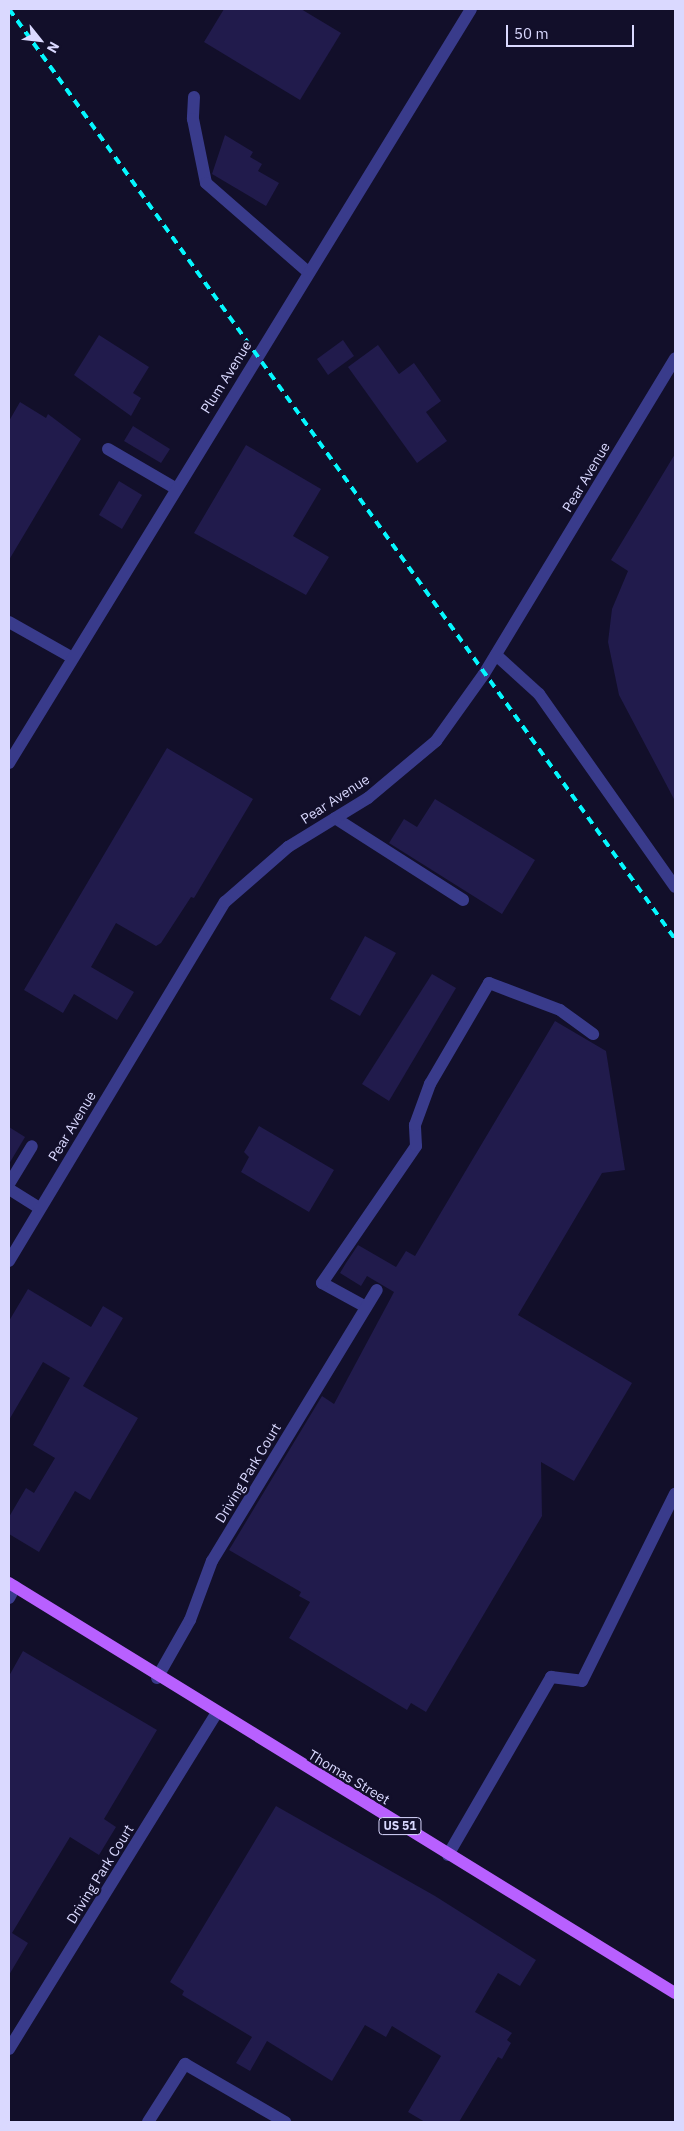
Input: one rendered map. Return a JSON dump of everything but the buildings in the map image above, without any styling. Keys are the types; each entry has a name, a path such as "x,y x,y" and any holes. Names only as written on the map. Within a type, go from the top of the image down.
{"main road":[{"name":"Thomas Street","path":"11,1589 675,1993"}],"street":[{"name":"Plum Avenue","path":"9,763 71,657 471,9"},
{"path":"194,97 193,119 206,183 308,272"},
{"name":"Pear Avenue","path":"9,1261 226,902 288,847 368,798 436,741 496,655 675,358"},
{"path":"108,449 175,488"},
{"path":"9,622 71,657"},
{"path":"496,655 539,694 675,887"},
{"path":"335,818 463,900"},
{"path":"366,1307 322,1283 416,1146 415,1125 430,1084 489,983 560,1010 593,1034"},
{"path":"9,1184 32,1146"},
{"path":"9,1189 40,1208"},
{"name":"Driving Park Court","path":"157,1678 190,1620 212,1561 377,1290"},
{"path":"448,1855 551,1677 582,1682 675,1494"},
{"name":"Driving Park Court","path":"9,2049 216,1714"},
{"path":"148,2122 185,2064 285,2122"}],"railway":[{"path":"9,9 675,939"}]}
